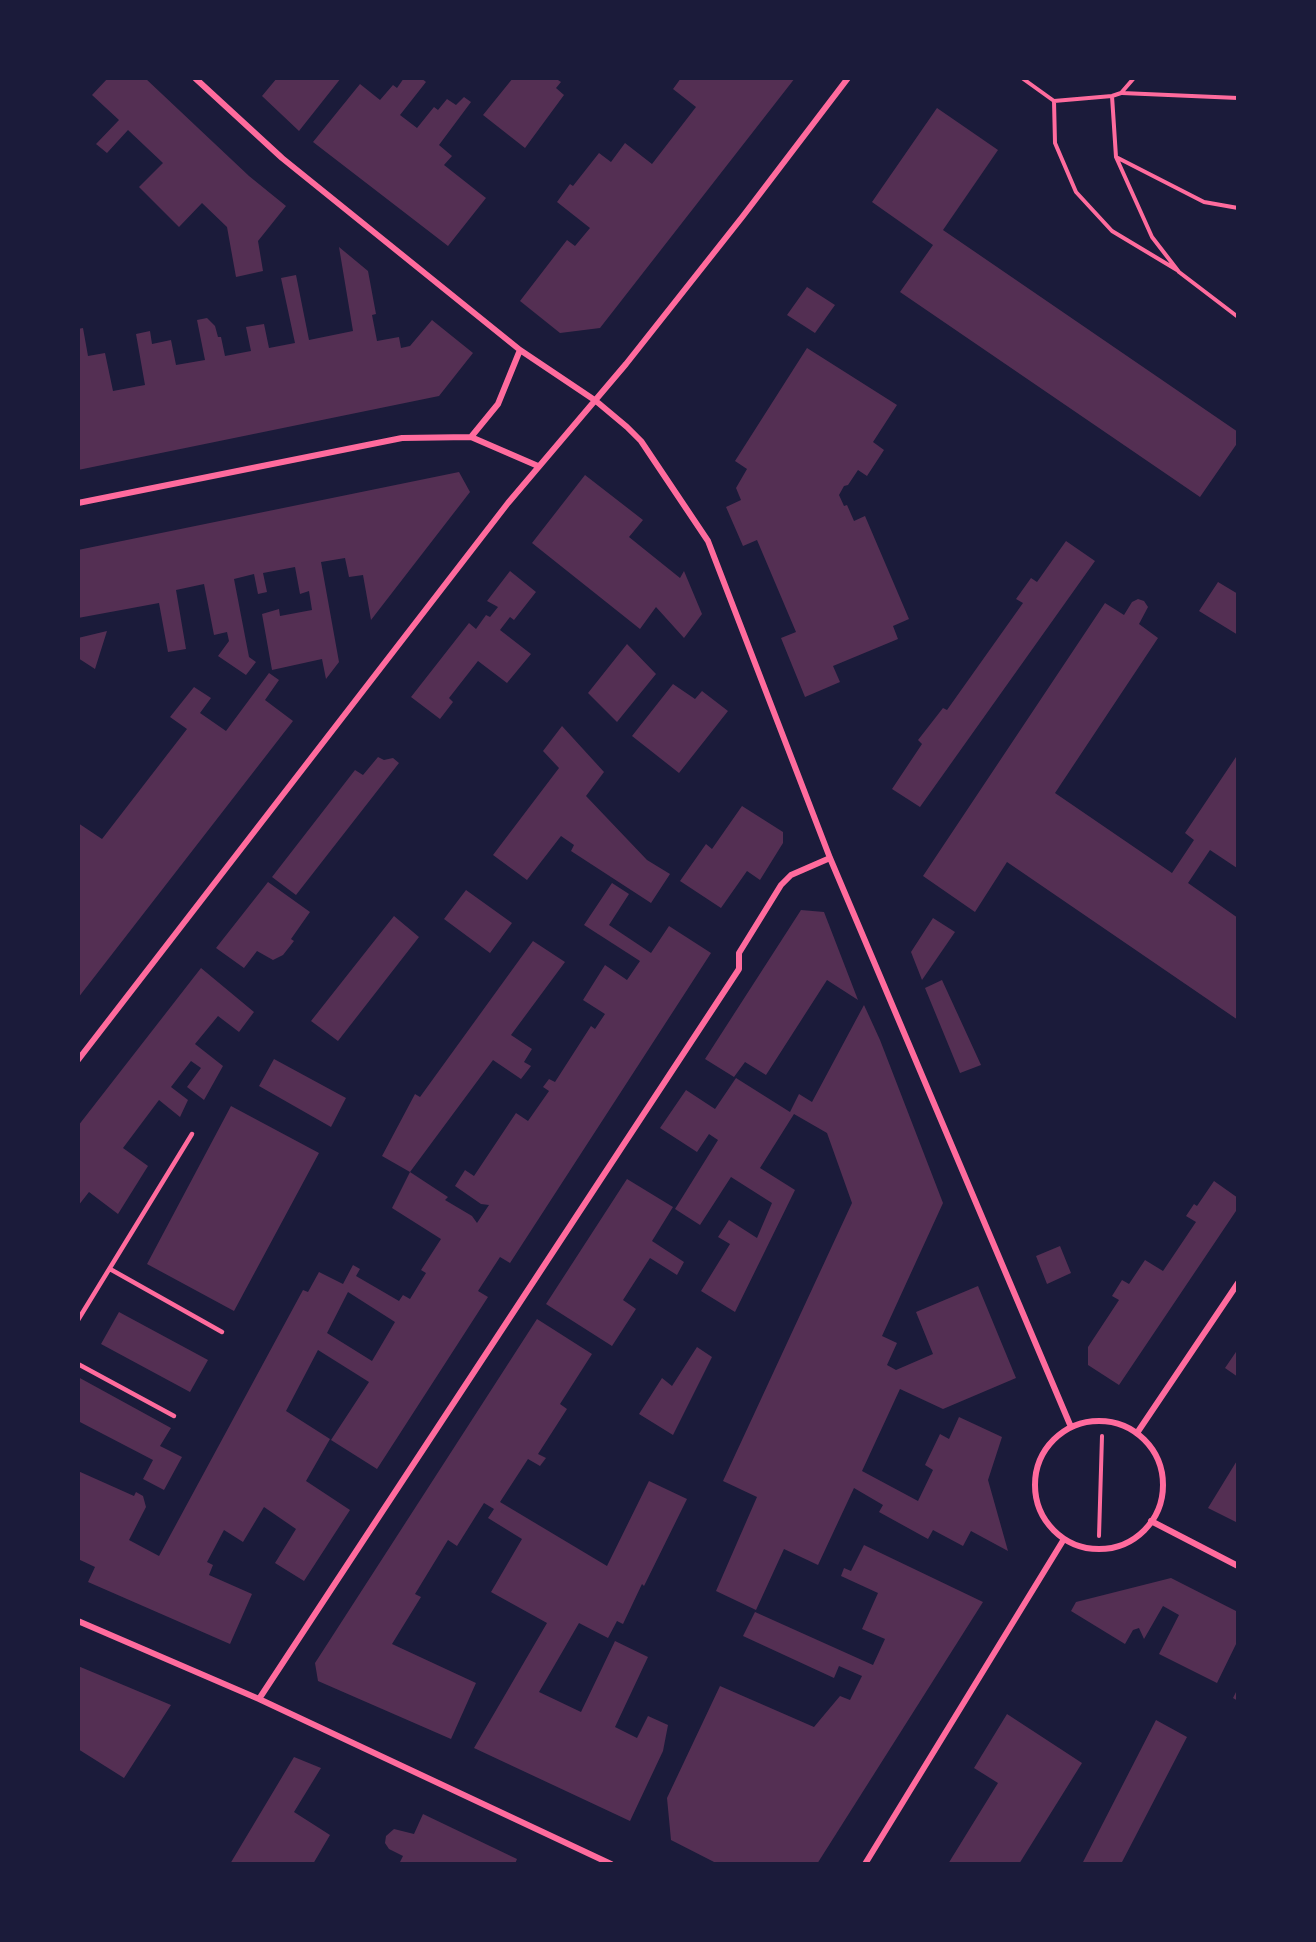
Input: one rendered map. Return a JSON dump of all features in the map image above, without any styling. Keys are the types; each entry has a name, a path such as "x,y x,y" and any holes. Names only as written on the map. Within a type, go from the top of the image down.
{"street":[{"path":"195,78 282,158 520,350 596,401 641,441 708,541 830,858 1071,1427"},
{"path":"78,1060 538,466 596,401 743,216 848,78"},
{"path":"471,437 498,404 520,350"},
{"path":"78,503 402,438 471,437 538,466"},
{"path":"260,1699 739,969 739,953 781,885 791,875 830,858"},
{"path":"1137,1433 1238,1283"},
{"path":"1102,1421 1122,1425 1137,1433 1151,1447 1160,1464 1163,1484 1160,1504 1151,1521 1137,1535 1121,1545 1100,1549 1082,1546 1064,1539 1050,1526 1039,1509 1035,1490 1036,1471 1043,1453 1055,1438 1071,1427 1087,1422 1102,1421"},
{"path":"1151,1521 1238,1566"},
{"path":"865,1864 1064,1539"},
{"path":"78,1621 260,1699 611,1864"}],"lane":[{"path":"78,1320 192,1134"},
{"path":"110,1269 222,1332"},
{"path":"78,1364 174,1416"}],"path":[{"path":"1022,78 1054,101 1112,96 1121,93 1238,98"},
{"path":"1121,93 1134,78"},
{"path":"1112,96 1116,157 1152,237 1179,272"},
{"path":"1054,101 1055,143 1076,192 1112,231 1179,272 1238,317"},
{"path":"1116,157 1204,202 1238,208"},
{"path":"1099,1536 1102,1436"}],"building":[{"path":"108,78 145,78 249,176 286,206 258,241 263,271 236,277 227,227 202,203 179,227 139,187 163,163 128,130 107,153 96,144 119,120 92,95"},
{"path":"277,78 341,78 299,131 262,96"},
{"path":"404,78 421,78 426,82 400,115 417,128 434,107 438,110 447,99 456,105 464,97 471,102 439,145 452,156 444,165 486,198 448,246 313,142 360,84 380,100 393,85 397,88"},
{"path":"513,78 555,78 561,82 556,88 564,95 525,148 483,115"},
{"path":"681,78 795,78 600,328 560,333 520,301 567,240 575,246 590,228 557,202 570,184 573,186 599,153 611,162 625,143 652,164 696,107 673,89"},
{"path":"937,108 998,150 943,230 1238,432 1238,442 1200,497 900,292 933,245 872,202"},
{"path":"339,247 368,271 376,314 372,315 377,341 399,337 401,348 410,346 432,320 473,353 439,396 78,470 78,329 83,328 88,356 105,353 113,391 145,385 136,334 150,331 152,344 171,340 176,365 205,360 197,320 207,318 215,326 218,337 221,337 225,356 251,351 246,327 264,324 269,348 295,343 281,278 296,275 309,340 353,331"},
{"path":"807,287 835,305 815,333 787,315"},
{"path":"807,348 897,405 873,442 884,450 867,476 858,470 839,495 844,506 847,505 854,521 865,516 909,619 893,626 898,639 833,666 840,682 805,697 781,638 796,632 757,540 743,546 726,507 741,500 736,488 747,469 735,461"},
{"path":"459,472 470,492 371,620 363,575 349,577 345,558 321,562 339,662 326,679 322,659 272,670 262,614 279,609 280,616 312,610 309,591 300,594 295,567 263,573 267,592 258,594 254,574 234,579 249,657 256,662 246,675 218,656 229,641 227,632 214,635 204,584 176,590 186,649 168,652 159,603 78,618 78,550"},
{"path":"585,475 643,520 629,537 680,578 684,571 702,614 684,638 656,607 640,629 532,543"},
{"path":"1066,541 1095,561 920,807 892,789 922,744 918,740 943,708 947,710 1023,603 1016,599 1031,578 1037,582"},
{"path":"510,571 536,592 514,620 510,617 500,630 531,654 507,683 478,661 449,698 453,702 440,719 411,697 469,623 476,629 486,615 490,617 498,607 487,601"},
{"path":"1218,582 1238,594 1238,635 1199,611"},
{"path":"1138,599 1144,601 1148,607 1139,624 1158,638 1055,793 1172,873 1194,840 1185,833 1238,754 1237,868 1210,850 1188,883 1238,918 1238,1020 1007,862 975,912 923,876 1105,603 1124,615 1132,602"},
{"path":"107,631 95,669 78,658 78,638"},
{"path":"627,644 656,674 617,722 588,693"},
{"path":"269,673 279,680 265,700 293,721 78,998 78,823 102,839 187,729 170,717 194,687 211,698 200,713 226,731"},
{"path":"673,684 695,699 702,691 728,711 679,773 632,736"},
{"path":"562,726 604,772 586,796 647,860 670,874 651,903 571,851 574,845 561,836 527,880 493,855 559,768 543,751"},
{"path":"378,757 384,760 393,758 399,763 296,895 272,877 355,770 363,775"},
{"path":"742,806 783,832 783,843 760,880 747,871 721,908 680,881 706,844 712,849"},
{"path":"268,882 310,912 291,939 294,941 283,955 273,960 257,951 244,968 216,948"},
{"path":"612,883 629,894 609,925 651,953 669,926 711,953 510,1263 500,1257 478,1291 488,1297 377,1469 331,1440 369,1382 318,1350 286,1411 330,1439 306,1481 350,1510 304,1581 275,1563 296,1529 264,1507 243,1542 224,1530 207,1562 213,1565 209,1575 252,1594 230,1644 88,1582 95,1567 78,1559 78,1471 134,1496 136,1492 143,1496 146,1507 129,1540 159,1556 303,1290 308,1292 319,1272 343,1284 353,1265 360,1269 356,1276 399,1301 403,1295 410,1299 426,1273 421,1270 441,1239 392,1208 410,1172 448,1197 445,1200 472,1216 477,1223 489,1205 481,1204 455,1186 465,1170 474,1176 516,1113 528,1121 549,1091 543,1087 549,1079 555,1082 591,1026 595,1029 605,1014 583,1000 605,965 627,980 640,961 584,925","holes":["348,1292 395,1322 372,1361 327,1333"]},
{"path":"466,890 512,923 490,953 444,919"},
{"path":"801,910 824,912 858,1000 827,980 766,1075 745,1062 734,1077 705,1059"},
{"path":"394,916 419,937 338,1041 311,1021"},
{"path":"933,918 955,932 922,980 911,952"},
{"path":"533,941 565,962 511,1035 532,1049 524,1062 531,1066 521,1079 493,1060 410,1172 382,1156 415,1094 420,1097"},
{"path":"201,968 254,1012 239,1032 218,1016 195,1044 223,1066 204,1100 187,1087 201,1068 191,1061 171,1087 188,1100 180,1117 159,1100 123,1148 148,1166 118,1214 89,1192 78,1206 78,1126"},
{"path":"942,980 981,1065 960,1073 925,988"},
{"path":"864,1005 880,1040 943,1203 882,1336 897,1343 887,1365 896,1370 933,1354 916,1312 978,1286 1016,1378 943,1409 900,1389 862,1471 918,1501 933,1470 925,1465 940,1434 949,1439 959,1417 1002,1437 988,1480 1008,1551 971,1531 963,1546 933,1530 928,1539 879,1512 883,1505 854,1488 818,1565 784,1549 756,1610 716,1591 757,1497 723,1481 852,1203 827,1133 794,1114 760,1168 795,1190 735,1312 701,1291 730,1244 718,1237 729,1220 757,1238 772,1203 731,1177 700,1225 675,1209 718,1140 709,1134 697,1152 660,1128 686,1090 715,1109 736,1078 790,1112 799,1094 812,1102"},
{"path":"274,1059 346,1098 331,1127 259,1086"},
{"path":"231,1106 319,1153 234,1311 147,1264"},
{"path":"627,1179 673,1207 652,1241 684,1262 677,1275 650,1258 623,1300 636,1309 612,1346 546,1304"},
{"path":"1214,1181 1238,1198 1238,1208 1119,1385 1088,1365 1088,1347 1119,1300 1112,1296 1122,1280 1129,1284 1145,1260 1163,1271 1196,1222 1186,1216 1194,1204 1197,1206"},
{"path":"1060,1246 1071,1273 1047,1284 1036,1256"},
{"path":"119,1312 208,1360 190,1392 101,1344"},
{"path":"537,1319 592,1354 560,1404 567,1409 538,1454 546,1458 540,1466 528,1459 500,1502 607,1566 649,1481 687,1499 623,1624 617,1621 608,1638 579,1623 539,1692 581,1712 615,1641 648,1657 615,1727 637,1738 648,1716 668,1725 663,1751 630,1821 474,1748 547,1623 491,1592 522,1539 488,1518 494,1509 484,1503 457,1546 448,1540 415,1594 421,1597 392,1644 476,1683 451,1739 318,1681 315,1663"},
{"path":"697,1347 712,1357 673,1435 639,1414 662,1378 672,1386"},
{"path":"1238,1349 1238,1377 1225,1368"},
{"path":"78,1377 171,1428 160,1446 182,1457 164,1490 143,1479 153,1460 78,1421"},
{"path":"1238,1459 1238,1523 1208,1508"},
{"path":"864,1545 983,1602 817,1864 718,1864 671,1840 667,1798 720,1686 814,1727 840,1696 850,1700 862,1676 839,1666 834,1678 743,1636 755,1612 873,1665 885,1639 862,1629 878,1593 841,1576 844,1568 851,1571"},
{"path":"1171,1578 1238,1612 1238,1640 1217,1683 1159,1654 1179,1615 1163,1606 1144,1639 1139,1628 1133,1630 1125,1644 1071,1611 1076,1602"},
{"path":"78,1666 171,1705 124,1778 78,1749"},
{"path":"1238,1688 1238,1701 1233,1698"},
{"path":"1007,1714 1082,1763 1019,1864 948,1864 998,1783 974,1768"},
{"path":"1156,1720 1187,1737 1121,1864 1082,1864"},
{"path":"294,1757 321,1768 294,1812 330,1835 313,1864 230,1864"},
{"path":"423,1814 517,1859 515,1864 399,1864 403,1856 389,1849 385,1843 386,1836 394,1829 414,1834"}]}
